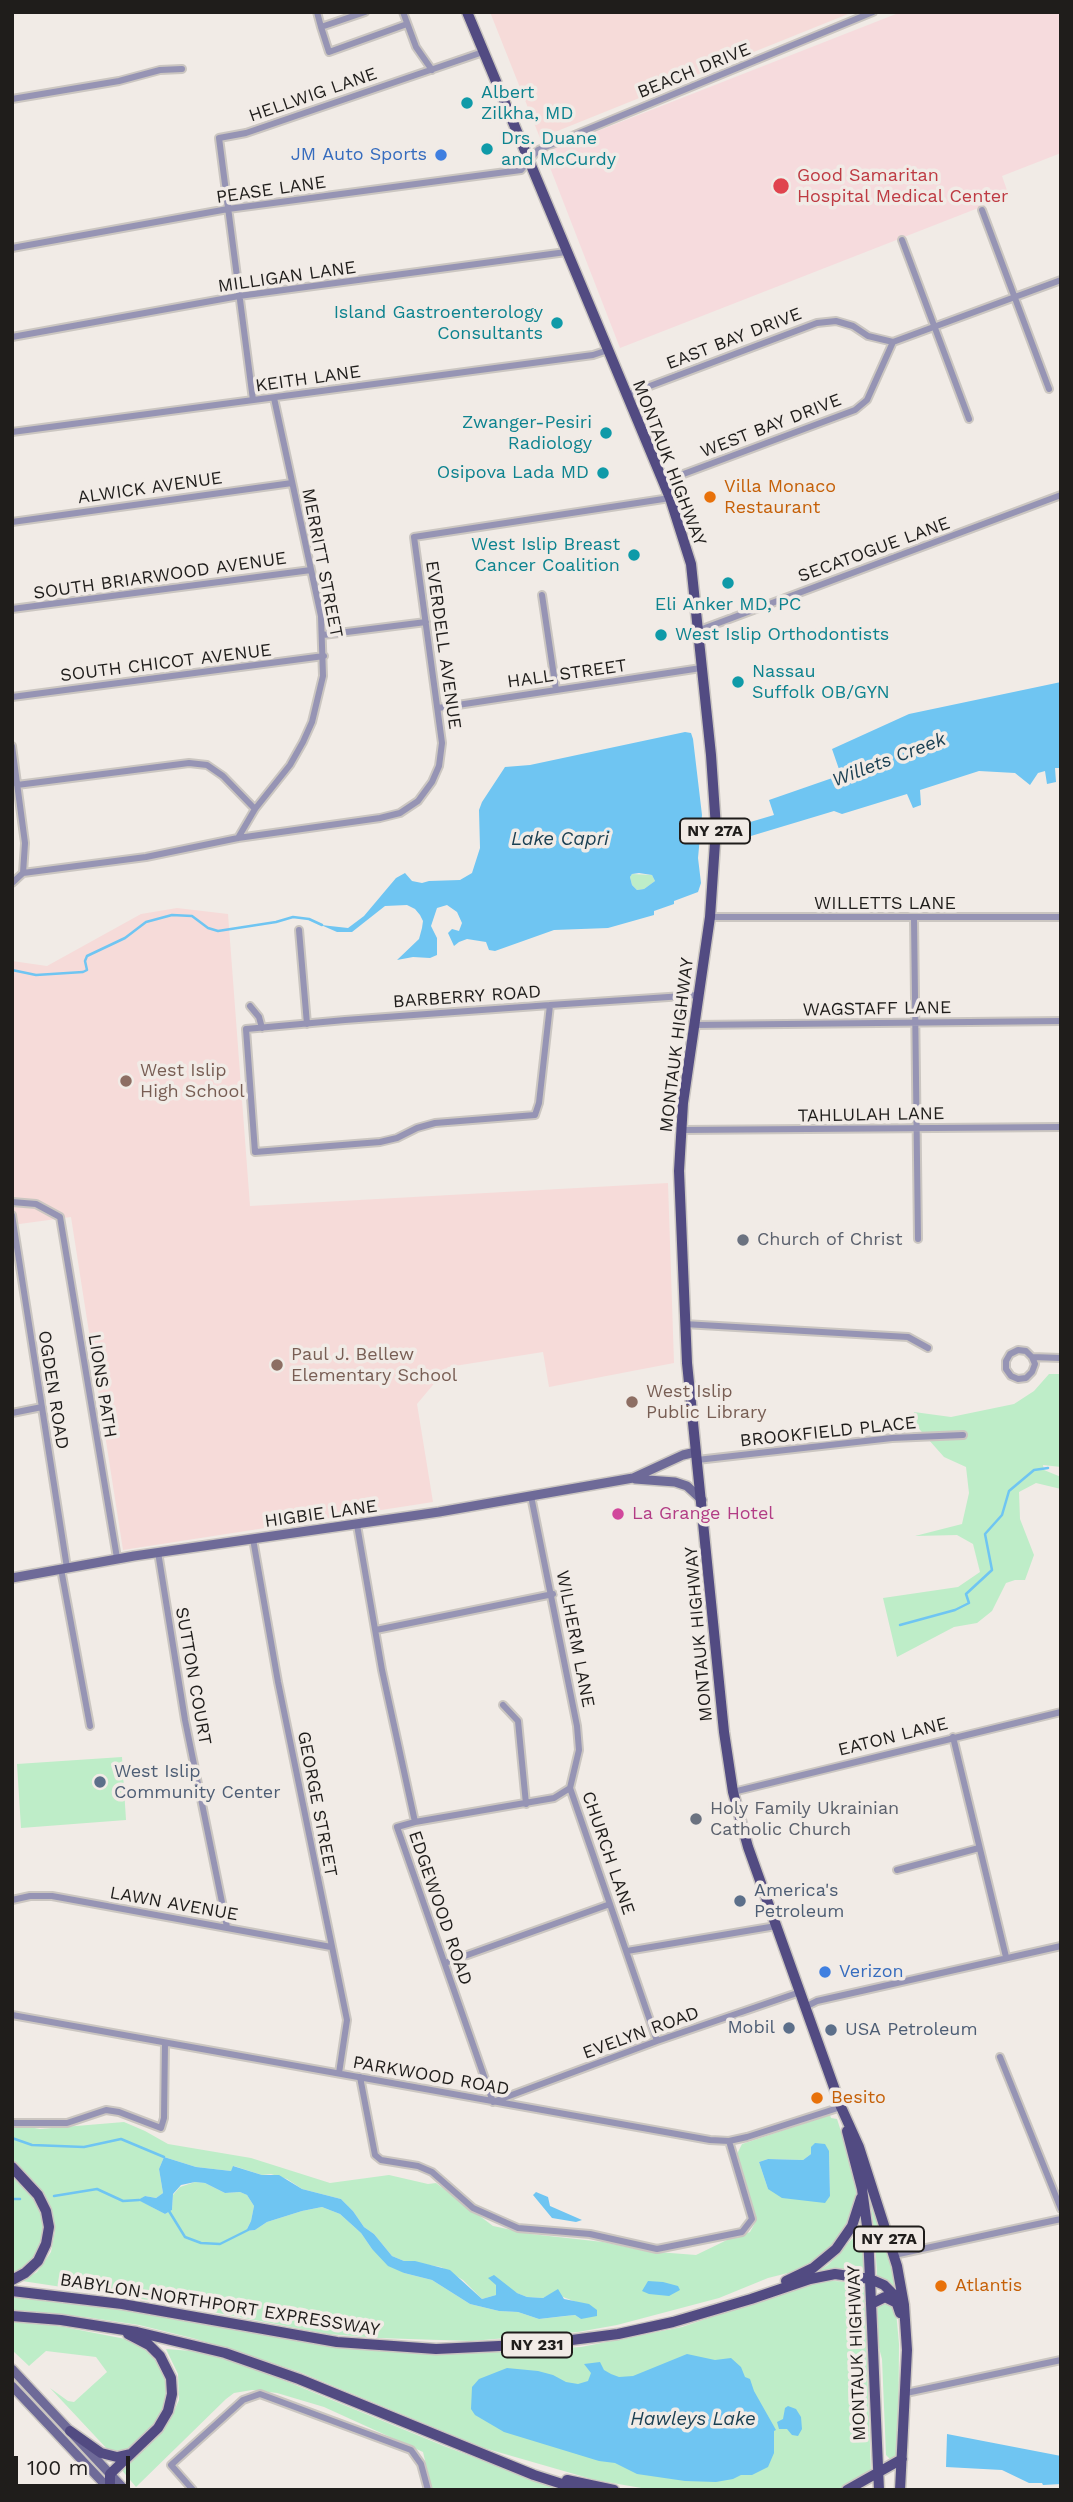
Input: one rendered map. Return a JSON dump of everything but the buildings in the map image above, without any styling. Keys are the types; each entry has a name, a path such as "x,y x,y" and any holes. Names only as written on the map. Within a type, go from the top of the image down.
{"main road":[{"name":"MONTAUK HIGHWAY","path":"467,12 670,498 691,564 716,828 710,917 681,1130 679,1171 684,1324 724,1732 733,1792 748,1847 841,2107 859,2147 894,2255 907,2333 900,2490"},
{"name":"HIGBIE LANE","path":"634,1478 670,1460 697,1460"},
{"path":"670,1460 669,1472 674,1482 684,1479 697,1460"},
{"name":"HIGBIE LANE","path":"12,1578 158,1552 357,1525 634,1478 687,1486 702,1500"},
{"name":"MONTAUK HIGHWAY","path":"841,2107 862,2189 868,2233 878,2474"},
{"path":"12,2167 38,2195 46,2211 49,2227 46,2244 38,2261 12,2280"},
{"path":"714,2309 798,2275 826,2259 841,2244 852,2226 862,2189"},
{"path":"714,2309 827,2275 851,2276 870,2279 888,2288 898,2304 907,2333"},
{"name":"BABYLON-NORTHPORT EXPRESSWAY","path":"12,2291 111,2302 337,2342 414,2349 478,2348 577,2341 646,2328 714,2309"},
{"path":"871,2304 885,2297 898,2304"},
{"path":"13,2316 114,2328 193,2344 244,2359 499,2461 581,2490"},
{"path":"110,2490 110,2474 166,2417 172,2382 164,2361 153,2348 114,2328"},
{"path":"12,2369 125,2490"},
{"path":"12,2386 110,2490"},
{"path":"70,2431 101,2454 131,2454"},
{"path":"848,2490 902,2459"},
{"path":"499,2461 614,2490"},
{"name":"NY 27A","path":"878,2474 879,2490"}],"street":[{"path":"317,12 329,52 407,23"},
{"path":"321,27 365,12"},
{"path":"403,12 416,47 432,70"},
{"name":"BEACH DRIVE","path":"529,159 538,150 873,12"},
{"name":"HELLWIG LANE","path":"228,209 219,138 258,129 483,52"},
{"path":"12,99 160,70 182,69"},
{"name":"PEASE LANE","path":"12,248 228,209 521,170 529,159"},
{"path":"228,209 253,400"},
{"path":"982,210 1049,389"},
{"path":"902,240 969,419"},
{"name":"MILLIGAN LANE","path":"12,337 239,296 566,252"},
{"path":"893,342 1061,280"},
{"name":"EAST BAY DRIVE","path":"626,396 817,323 836,321 852,326 868,336 893,342"},
{"name":"WEST BAY DRIVE","path":"662,482 855,410 867,400 893,342"},
{"name":"KEITH LANE","path":"12,432 593,355 608,350"},
{"name":"MERRITT STREET","path":"238,838 255,809 290,765 303,742 318,701 324,656 323,635 311,570 274,398"},
{"name":"ALWICK AVENUE","path":"12,522 292,484"},
{"name":"SECATOGUE LANE","path":"697,631 1061,495"},
{"name":"EVERDELL AVENUE","path":"23,873 146,857 238,838 400,813 418,801 432,782 439,766 443,743 414,537 670,498"},
{"name":"SOUTH BRIARWOOD AVENUE","path":"12,609 311,570"},
{"path":"542,594 556,690"},
{"path":"323,635 426,622"},
{"name":"SOUTH CHICOT AVENUE","path":"12,696 324,656"},
{"name":"HALL STREET","path":"438,708 701,668"},
{"path":"12,746 26,858 23,873 12,883"},
{"path":"18,785 189,763 206,765 223,776 255,809"},
{"name":"WILLETTS LANE","path":"710,917 1061,917"},
{"path":"914,918 918,1239"},
{"path":"299,930 307,1024"},
{"name":"BARBERRY ROAD","path":"262,1028 698,995"},
{"path":"250,1006 259,1017 262,1028 246,1029 255,1152 380,1142 435,1123 535,1115 540,1103 550,1005"},
{"name":"WAGSTAFF LANE","path":"694,1024 1061,1021"},
{"name":"TAHLULAH LANE","path":"681,1130 1061,1127"},
{"name":"LIONS PATH","path":"12,1202 36,1204 60,1217 117,1559"},
{"name":"OGDEN ROAD","path":"12,1215 90,1726"},
{"path":"684,1324 908,1337 928,1348"},
{"path":"1032,1357 1035,1364 1027,1378 1018,1379 1011,1376 1006,1369 1010,1354 1018,1350 1032,1357 1061,1358"},
{"path":"12,1413 42,1407"},
{"name":"BROOKFIELD PLACE","path":"697,1460 892,1438 963,1435"},
{"name":"WILHERM LANE","path":"531,1496 577,1726 579,1750 570,1788"},
{"name":"EDGEWOOD ROAD","path":"357,1525 382,1670 415,1822 397,1827 493,2102"},
{"name":"GEORGE STREET","path":"253,1539 278,1682 347,2020 339,2073"},
{"name":"SUTTON COURT","path":"158,1552 185,1720 227,1927"},
{"path":"376,1630 552,1594"},
{"path":"503,1705 518,1721 526,1804"},
{"name":"EATON LANE","path":"733,1792 1061,1712"},
{"path":"953,1737 1006,1957"},
{"name":"CHURCH LANE","path":"415,1822 554,1798 570,1788 657,2041"},
{"path":"897,1870 979,1848"},
{"name":"LAWN AVENUE","path":"12,1900 30,1896 52,1896 331,1947"},
{"path":"445,1963 610,1904"},
{"path":"627,1951 776,1926"},
{"path":"805,2007 817,2001 1061,1946"},
{"name":"EVELYN ROAD","path":"493,2102 657,2041 800,1992"},
{"name":"PARKWOOD ROAD","path":"12,2015 692,2137 729,2141 841,2107"},
{"path":"12,2123 67,2123 106,2110 119,2112 160,2128 164,2118 165,2043"},
{"path":"1000,2057 1061,2209"},
{"path":"360,2077 375,2155 382,2160 418,2166 432,2172 473,2208 518,2228 590,2234 657,2249 742,2232 752,2219 729,2141"},
{"path":"894,2255 1061,2219"},
{"path":"906,2393 1061,2360"},
{"path":"193,2490 171,2465 243,2400 260,2394 411,2450 421,2464 428,2490"}],"shaded area":[{"path":"490,12 853,12 540,138"},
{"name":"Good Samaritan Hospital Medical Center","path":"901,12 1061,12 1061,153 1002,176 1009,196 620,348 544,152"},
{"name":"Paul J. Bellew Elementary School","path":"177,908 228,914 250,1206 668,1183 674,1363 549,1387 543,1352 448,1367 417,1404 433,1502 123,1550 71,1217 12,1225 12,961 47,966 141,914"}],"green space":[{"path":"632,874 652,875 655,881 644,889 637,890 632,885"},
{"path":"1049,1374 1061,1374 1061,1467 1043,1465 1044,1470 1061,1477 1061,1489 1036,1483 1019,1492 1020,1519 1034,1555 1025,1580 1006,1583 992,1611 977,1623 954,1627 897,1657 883,1598 958,1587 980,1572 973,1544 957,1535 915,1536 962,1524 969,1493 966,1467 944,1457 913,1422 914,1412 951,1417 1014,1404 1034,1391"},
{"path":"122,1757 126,1820 21,1828 17,1764"},
{"path":"830,2115 831,2118 837,2119 858,2184 856,2201 844,2235 840,2235 842,2237 814,2262 796,2271 768,2278 719,2298 617,2325 578,2332 471,2341 378,2338 328,2334 155,2301 22,2281 37,2272 51,2252 55,2231 50,2206 41,2190 12,2162 12,2124 40,2129 124,2122 168,2144 251,2158 330,2183 389,2175 428,2184 436,2183 493,2226 645,2251 696,2255 750,2232 756,2221 737,2154 742,2144","holes":["829,2151 830,2196 768,2189 759,2162 768,2159 803,2160 811,2154","164,2157 196,2167 231,2171 234,2166 262,2175 271,2174 287,2179 302,2189 341,2199 392,2256 404,2261 441,2267 463,2280 482,2299 496,2295 496,2285 527,2297 543,2298 553,2293 576,2302 581,2319 575,2315 539,2319 518,2312 499,2311 470,2304 432,2280 404,2273 372,2249 361,2233 340,2214 322,2207 267,2222 255,2230 246,2231 254,2206 247,2195 240,2192 225,2193 205,2183 195,2182 180,2187 173,2195 172,2210 165,2214 139,2200 145,2196 156,2198 163,2193 159,2169"]},
{"path":"12,2170 39,2200 46,2228 38,2254 26,2267 12,2275"},
{"path":"868,2181 898,2285 894,2286 877,2275"},
{"path":"854,2237 863,2238 864,2241 865,2271 835,2269 817,2272 828,2265"},
{"path":"821,2280 861,2283 864,2287 871,2472 838,2490 653,2490 595,2480 484,2448 297,2371 196,2339 139,2325 12,2311 12,2294 109,2305 295,2340 366,2350 496,2352 581,2347 682,2327"},
{"path":"887,2299 896,2311 899,2344 898,2456 892,2461 886,2455 882,2359 878,2344 877,2306"},
{"path":"12,2320 141,2342 162,2361 169,2390 167,2404 161,2416 132,2447 120,2453 109,2451 50,2388 68,2401 74,2402 107,2372 96,2357 46,2351 29,2366 12,2350"},
{"path":"166,2349 204,2352 271,2375 444,2446 561,2490 432,2490 423,2452 324,2407 277,2393 252,2390 234,2393 226,2399 136,2487 120,2468 170,2420 179,2400 178,2374"}],"water":[{"path":"1061,682 1061,768 1055,768 1056,782 1047,784 1045,771 1038,773 1030,785 1015,773 979,771 920,790 921,805 913,808 907,794 842,814 834,811 731,842 730,828 774,815 769,800 841,775 832,749 909,714"},
{"name":"Lake Capri","path":"685,732 691,733 702,815 698,858 701,883 698,892 654,911 654,915 608,928 554,930 495,951 489,950 486,942 467,939 454,946 448,933 452,929 459,931 462,923 457,912 447,905 437,908 431,926 437,938 437,955 430,958 397,960 419,939 422,928 420,915 407,905 385,906 352,932 337,932 321,925 348,928 364,916 396,878 405,873 412,881 422,883 460,880 472,873 480,848 479,810 482,802 505,767 530,765","holes":["632,874 652,875 655,881 644,889 637,890 632,885"]},
{"path":"815,2143 825,2144 829,2151 830,2196 825,2203 782,2198 768,2189 759,2162 768,2159 803,2160 811,2154 811,2147"},
{"path":"164,2157 196,2167 231,2171 233,2166 262,2175 279,2175 302,2189 341,2199 392,2256 450,2270 482,2299 496,2295 496,2285 488,2278 494,2275 517,2293 527,2297 543,2298 558,2289 564,2299 589,2304 597,2310 597,2316 581,2319 575,2315 539,2319 518,2312 499,2311 470,2304 432,2280 388,2266 361,2233 340,2214 322,2207 267,2222 255,2230 246,2231 254,2206 247,2195 240,2192 225,2193 205,2183 195,2182 181,2185 173,2194 172,2210 165,2214 138,2200 145,2196 156,2198 163,2193 159,2169"},
{"path":"536,2192 548,2197 550,2206 582,2220 576,2222 552,2218 533,2195"},
{"path":"648,2281 678,2286 680,2290 669,2296 649,2294 642,2291"},
{"name":"Hawleys Lake","path":"687,2354 715,2360 731,2358 741,2367 745,2377 750,2379 776,2430 774,2453 768,2467 752,2475 716,2482 685,2481 637,2474 615,2463 599,2461 504,2432 475,2415 471,2409 472,2387 479,2379 507,2368 538,2371 578,2384 588,2381 591,2373 584,2364 600,2362 604,2370 611,2374 619,2377 633,2376"},
{"path":"788,2406 796,2409 801,2417 802,2429 798,2436 792,2435 787,2429 779,2429 777,2422 783,2419"},
{"path":"947,2434 1061,2456 1061,2484 1029,2483 1002,2470 946,2467"}],"waterway":[{"name":"Willets Creek","path":"12,970 36,975 83,972 87,970 87,956 125,938 146,922 172,915 192,916 208,928 218,931 293,917 309,919 322,925"},
{"path":"900,1625 955,1610 969,1603 966,1594 992,1570 985,1534 1002,1515 1009,1491 1034,1470 1048,1468"},
{"path":"12,2138 32,2145 84,2147 121,2139 164,2157"},
{"path":"54,2196 97,2189 123,2201 139,2200"},
{"path":"12,2199 20,2199"},
{"path":"169,2211 185,2237 201,2243 220,2244 248,2230"}],"place":[{"name":"Albert Zilkha, MD","path":"467,103"},
{"name":"Drs. Duane and McCurdy","path":"487,149"},
{"name":"JM Auto Sports","path":"441,155"},
{"name":"Good Samaritan Hospital Medical Center","path":"781,186"},
{"name":"Island Gastroenterology Consultants","path":"557,323"},
{"name":"Zwanger-Pesiri Radiology","path":"606,433"},
{"name":"Osipova Lada MD","path":"603,473"},
{"name":"Villa Monaco Restaurant","path":"710,497"},
{"name":"West Islip Breast Cancer Coalition","path":"634,555"},
{"name":"Eli Anker MD, PC","path":"728,583"},
{"name":"West Islip Orthodontists","path":"661,635"},
{"name":"Nassau Suffolk OB/GYN","path":"738,682"},
{"name":"West Islip High School","path":"126,1081"},
{"name":"Church of Christ","path":"743,1240"},
{"name":"Paul J. Bellew Elementary School","path":"277,1365"},
{"name":"West Islip Public Library","path":"632,1402"},
{"name":"La Grange Hotel","path":"618,1514"},
{"name":"West Islip Community Center","path":"100,1782"},
{"name":"Holy Family Ukrainian Catholic Church","path":"696,1819"},
{"name":"America's Petroleum","path":"740,1901"},
{"name":"Verizon","path":"825,1972"},
{"name":"Mobil","path":"789,2028"},
{"name":"USA Petroleum","path":"831,2030"},
{"name":"Besito","path":"817,2098"},
{"name":"Atlantis","path":"941,2286"}]}
